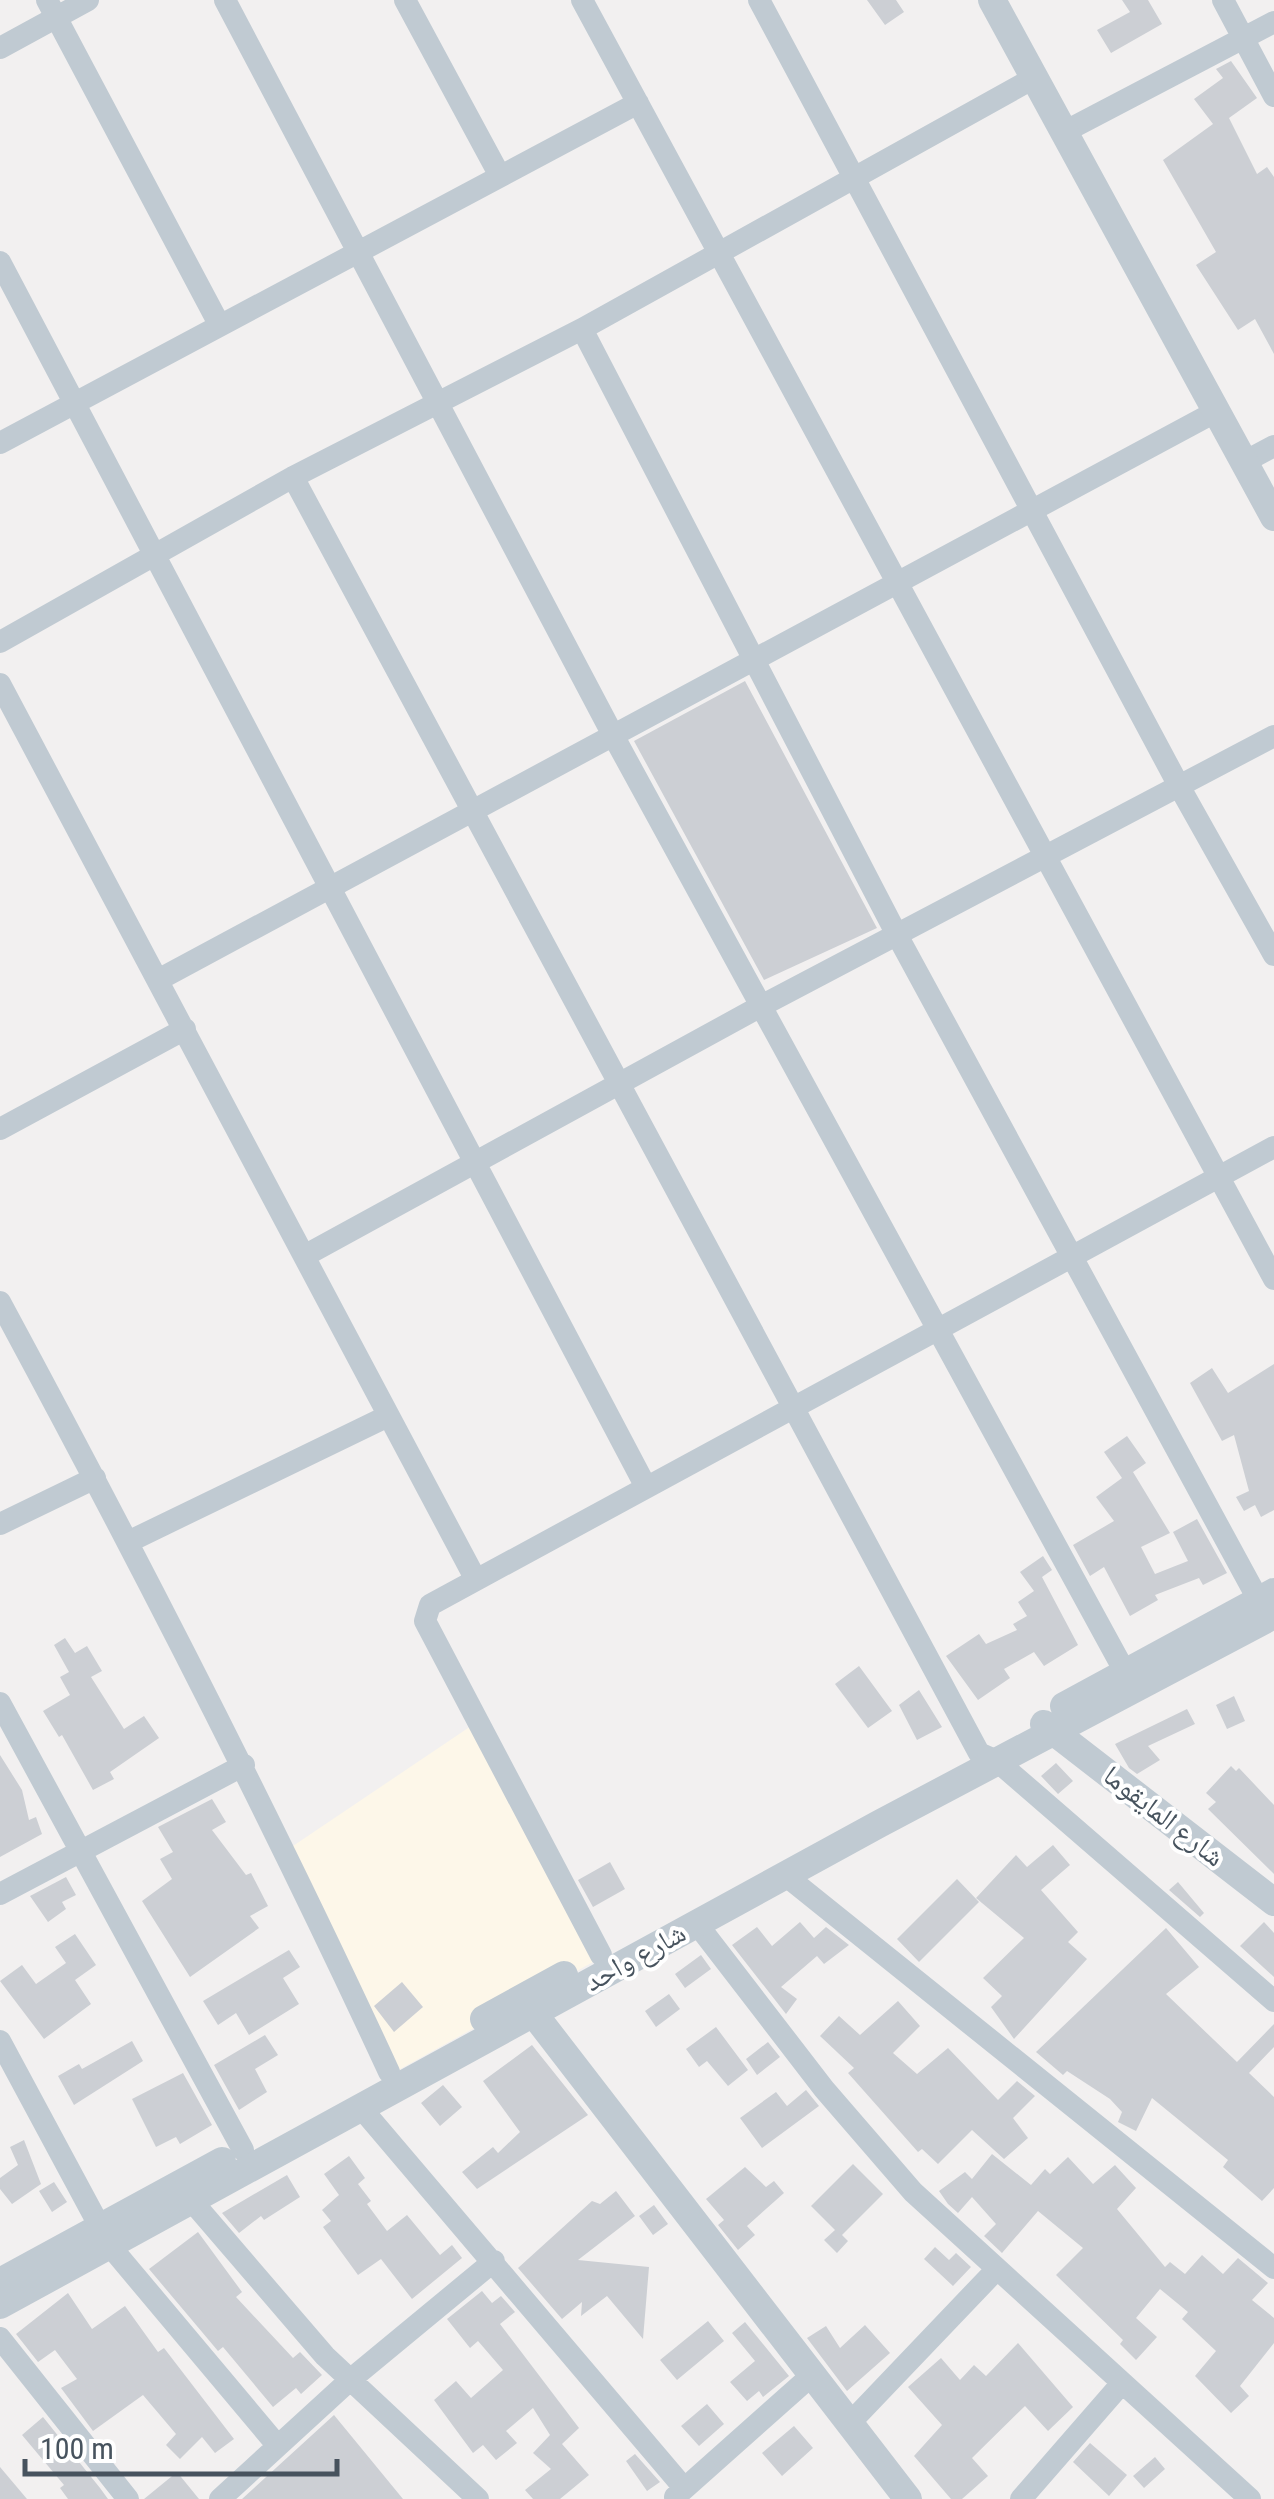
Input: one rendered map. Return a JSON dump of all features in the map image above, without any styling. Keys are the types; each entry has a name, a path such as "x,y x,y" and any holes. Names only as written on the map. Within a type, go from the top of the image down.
{"street":[{"path":"0,48 52,9 88,0"},
{"path":"225,0 614,736 1125,1672"},
{"path":"405,0 500,176"},
{"path":"582,0 722,252 1274,1279"},
{"path":"759,0 1179,786 1274,955"},
{"path":"992,0 1274,517"},
{"path":"1223,0 1274,96"},
{"path":"52,9 220,324"},
{"path":"1064,132 1274,22"},
{"path":"0,642 294,477 582,329 1034,78"},
{"path":"0,442 638,103"},
{"path":"0,262 646,1487"},
{"path":"582,329 897,935 1269,1603"},
{"path":"158,980 755,663 1214,412"},
{"path":"1244,462 1274,446"},
{"path":"294,477 794,1408 988,1757 1274,2002"},
{"path":"0,684 475,1578"},
{"path":"306,1255 620,1087 761,1006 1274,736"},
{"path":"0,1129 185,1030"},
{"path":"601,1955 425,1620 430,1605 1274,1146"},
{"path":"0,1302 130,1541 244,1766 389,2072"},
{"path":"130,1541 388,1416"},
{"path":"0,1524 95,1478"},
{"name":"شارع واحد","path":"1046,1726 1125,1672 1269,1603"},
{"name":"شارع واحد","path":"139,2219 191,2200 362,2108 528,2006 601,1955 988,1757 1269,1603"},
{"path":"0,1703 243,2150"},
{"name":"شارع المايقوما","path":"1046,1726 1274,1902"},
{"name":"شارع واحد","path":"0,2282 139,2219 243,2150 389,2072 696,1924 988,1757"},
{"path":"0,1894 244,1766"},
{"path":"785,1876 1274,2268"},
{"path":"696,1924 872,2148 996,2271 1250,2499"},
{"path":"528,2006 908,2499"},
{"path":"0,2041 105,2237 277,2445"},
{"path":"362,2108 494,2261 678,2494 812,2376"},
{"path":"191,2200 350,2380 478,2499"},
{"name":"شارع واحد","path":"0,2305 105,2237"},
{"path":"220,2499 350,2380 494,2261"},
{"path":"849,2424 996,2271"},
{"path":"0,2338 128,2499"},
{"path":"1021,2499 1122,2383"}],"shaded area":[{"path":"477,1722 602,1957 393,2073 287,1850"}],"building":[{"path":"867,0 896,0 904,12 885,25"},
{"path":"1122,0 1148,0 1162,24 1111,53 1097,30 1130,12"},
{"path":"1231,61 1257,98 1229,118 1257,174 1267,167 1274,177 1274,354 1255,319 1238,330 1196,265 1216,252 1163,160 1213,124 1194,99 1223,78 1216,69"},
{"path":"745,681 877,928 764,980 634,741"},
{"path":"1274,1364 1274,1510 1261,1517 1255,1505 1244,1511 1236,1497 1249,1491 1234,1435 1222,1441 1190,1383 1212,1368 1228,1393"},
{"path":"1127,1436 1146,1463 1133,1472 1170,1533 1141,1547 1155,1574 1188,1561 1173,1532 1197,1519 1227,1573 1203,1585 1199,1578 1155,1595 1158,1600 1130,1616 1104,1567 1090,1576 1073,1545 1114,1521 1096,1497 1122,1478 1104,1452"},
{"path":"1043,1556 1052,1570 1042,1577 1078,1645 1044,1666 1034,1652 1004,1669 1010,1678 978,1700 946,1656 979,1634 986,1644 1017,1630 1013,1624 1027,1616 1018,1602 1034,1591 1020,1572"},
{"path":"65,1638 75,1653 87,1646 102,1671 91,1677 124,1729 144,1716 159,1738 110,1772 114,1779 93,1790 62,1735 59,1737 43,1711 70,1695 60,1677 69,1672 54,1645"},
{"path":"859,1666 892,1711 868,1728 835,1684"},
{"path":"919,1690 942,1727 917,1740 899,1705"},
{"path":"1234,1696 1245,1721 1227,1729 1216,1705"},
{"path":"1187,1709 1195,1724 1148,1746 1160,1760 1137,1774 1129,1768 1115,1744"},
{"path":"0,1755 22,1790 29,1820 36,1817 42,1834 0,1857"},
{"path":"1056,1763 1073,1781 1058,1794 1041,1776"},
{"path":"1231,1766 1236,1771 1239,1768 1274,1805 1274,1874 1208,1809 1216,1802 1206,1793"},
{"path":"212,1799 226,1822 212,1830 246,1875 251,1873 268,1906 250,1916 259,1928 190,1977 142,1901 172,1879 160,1859 173,1852 158,1827"},
{"path":"1053,1845 1070,1865 1041,1890 1078,1932 1068,1942 1087,1959 1014,2039 991,2007 1002,1996 983,1978 1024,1938 976,1898 1016,1855 1027,1867"},
{"path":"610,1862 625,1889 593,1907 578,1880"},
{"path":"66,1877 76,1895 62,1902 66,1909 48,1922 30,1896"},
{"path":"957,1879 979,1902 919,1962 897,1939"},
{"path":"1178,1882 1204,1913 1200,1917 1169,1890"},
{"path":"800,1922 814,1938 826,1927 849,1945 824,1964 817,1956 781,1987 797,1999 786,2014 732,1945 757,1927 772,1946"},
{"path":"1264,1922 1274,1933 1274,1977 1240,1946"},
{"path":"1166,1928 1199,1967 1166,1994 1237,2062 1274,2024 1274,2047 1249,2073 1274,2097 1274,2188 1262,2201 1223,2167 1228,2160 1152,2098 1136,2131 1118,2122 1122,2112 1110,2099 1067,2071 1063,2075 1036,2052"},
{"path":"75,1934 96,1965 75,1980 91,2004 44,2039 0,1981 22,1965 36,1984 66,1963 55,1947"},
{"path":"289,1950 300,1967 283,1978 299,2004 249,2035 236,2013 218,2025 203,2001"},
{"path":"701,1955 711,1969 685,1988 675,1974"},
{"path":"402,1982 423,2007 394,2032 374,2006"},
{"path":"669,1994 680,2009 656,2027 645,2011"},
{"path":"898,2001 920,2026 893,2053 917,2074 948,2048 998,2100 1017,2081 1035,2096 1013,2118 1028,2138 1004,2159 972,2130 938,2164 922,2149 918,2152 848,2073 854,2068 820,2036 839,2016 860,2035"},
{"path":"716,2027 748,2070 728,2086 707,2061 699,2067 686,2049"},
{"path":"265,2035 278,2055 255,2069 267,2092 239,2110 214,2065"},
{"path":"132,2041 143,2061 74,2105 58,2076 79,2064 82,2069"},
{"path":"768,2042 780,2057 757,2075 746,2059"},
{"path":"532,2045 588,2115 477,2189 462,2172 493,2147 498,2153 520,2132 483,2081"},
{"path":"183,2073 212,2125 180,2144 176,2137 156,2147 132,2099"},
{"path":"443,2085 462,2107 440,2126 421,2103"},
{"path":"806,2090 819,2106 762,2148 740,2118 776,2092 787,2106"},
{"path":"24,2140 41,2184 12,2204 0,2189 0,2178 18,2165 10,2147"},
{"path":"992,2154 1031,2185 1045,2169 1050,2174 1068,2157 1093,2184 1115,2165 1136,2188 1117,2209 1165,2267 1170,2262 1185,2274 1202,2255 1223,2274 1238,2258 1268,2283 1252,2300 1274,2318 1274,2343 1240,2386 1249,2396 1231,2413 1195,2376 1216,2351 1182,2319 1188,2312 1160,2289 1136,2318 1157,2337 1136,2360 1120,2344 1123,2340 1056,2275 1083,2248 1038,2211 1002,2253 984,2236 996,2224 972,2197 958,2213 948,2204 939,2191 965,2172 972,2179"},
{"path":"349,2156 365,2178 358,2184 371,2201 367,2204 387,2231 407,2215 440,2255 452,2245 462,2258 412,2299 381,2259 358,2275 323,2227 331,2221 322,2210 339,2195 324,2174"},
{"path":"853,2164 883,2194 842,2235 848,2241 837,2253 824,2240 835,2230 811,2206"},
{"path":"745,2167 766,2187 774,2181 784,2193 747,2226 755,2235 738,2250 718,2225 724,2220 706,2199"},
{"path":"287,2175 300,2197 264,2220 261,2216 239,2233 222,2213"},
{"path":"54,2182 67,2202 52,2212 39,2191"},
{"path":"616,2191 635,2216 578,2260 649,2267 643,2339 607,2296 581,2316 582,2302 562,2319 518,2268 592,2201 600,2204"},
{"path":"654,2205 668,2224 653,2235 639,2216"},
{"path":"198,2232 242,2292 236,2297 293,2358 300,2352 322,2375 301,2394 296,2388 273,2407 223,2347 218,2351 149,2269"},
{"path":"935,2247 949,2260 956,2253 971,2267 953,2286 924,2259"},
{"path":"482,2291 492,2303 501,2296 515,2312 500,2324 579,2428 562,2444 589,2475 560,2499 533,2499 525,2490 551,2469 533,2453 550,2435 533,2408 506,2431 517,2443 496,2460 483,2445 473,2453 434,2400 456,2381 471,2398 503,2370 478,2341 470,2348 447,2319"},
{"path":"68,2293 92,2329 125,2306 158,2352 164,2348 234,2439 215,2453 202,2437 180,2459 166,2445 176,2434 143,2395 93,2431 61,2388 77,2379 55,2350 38,2362 16,2334"},
{"path":"708,2321 724,2341 677,2380 660,2360"},
{"path":"745,2322 789,2376 763,2397 759,2391 747,2401 730,2382 755,2361 732,2333"},
{"path":"865,2325 890,2353 847,2391 807,2338 826,2326 840,2348"},
{"path":"1018,2343 1073,2407 1048,2431 1025,2406 972,2458 988,2476 962,2499 951,2499 914,2456 942,2425 908,2387 941,2358 960,2380 974,2365 986,2376"},
{"path":"707,2404 724,2424 699,2446 681,2426"},
{"path":"334,2415 403,2499 242,2499"},
{"path":"43,2417 108,2499 68,2499 60,2488 64,2485 22,2435"},
{"path":"794,2426 813,2448 782,2476 762,2453"},
{"path":"1090,2443 1127,2475 1109,2496 1073,2462"},
{"path":"635,2454 660,2482 647,2491 626,2461"},
{"path":"1155,2457 1165,2469 1144,2488 1133,2476"},
{"path":"0,2467 27,2499 0,2499"},
{"path":"177,2472 199,2499 144,2499"}]}
